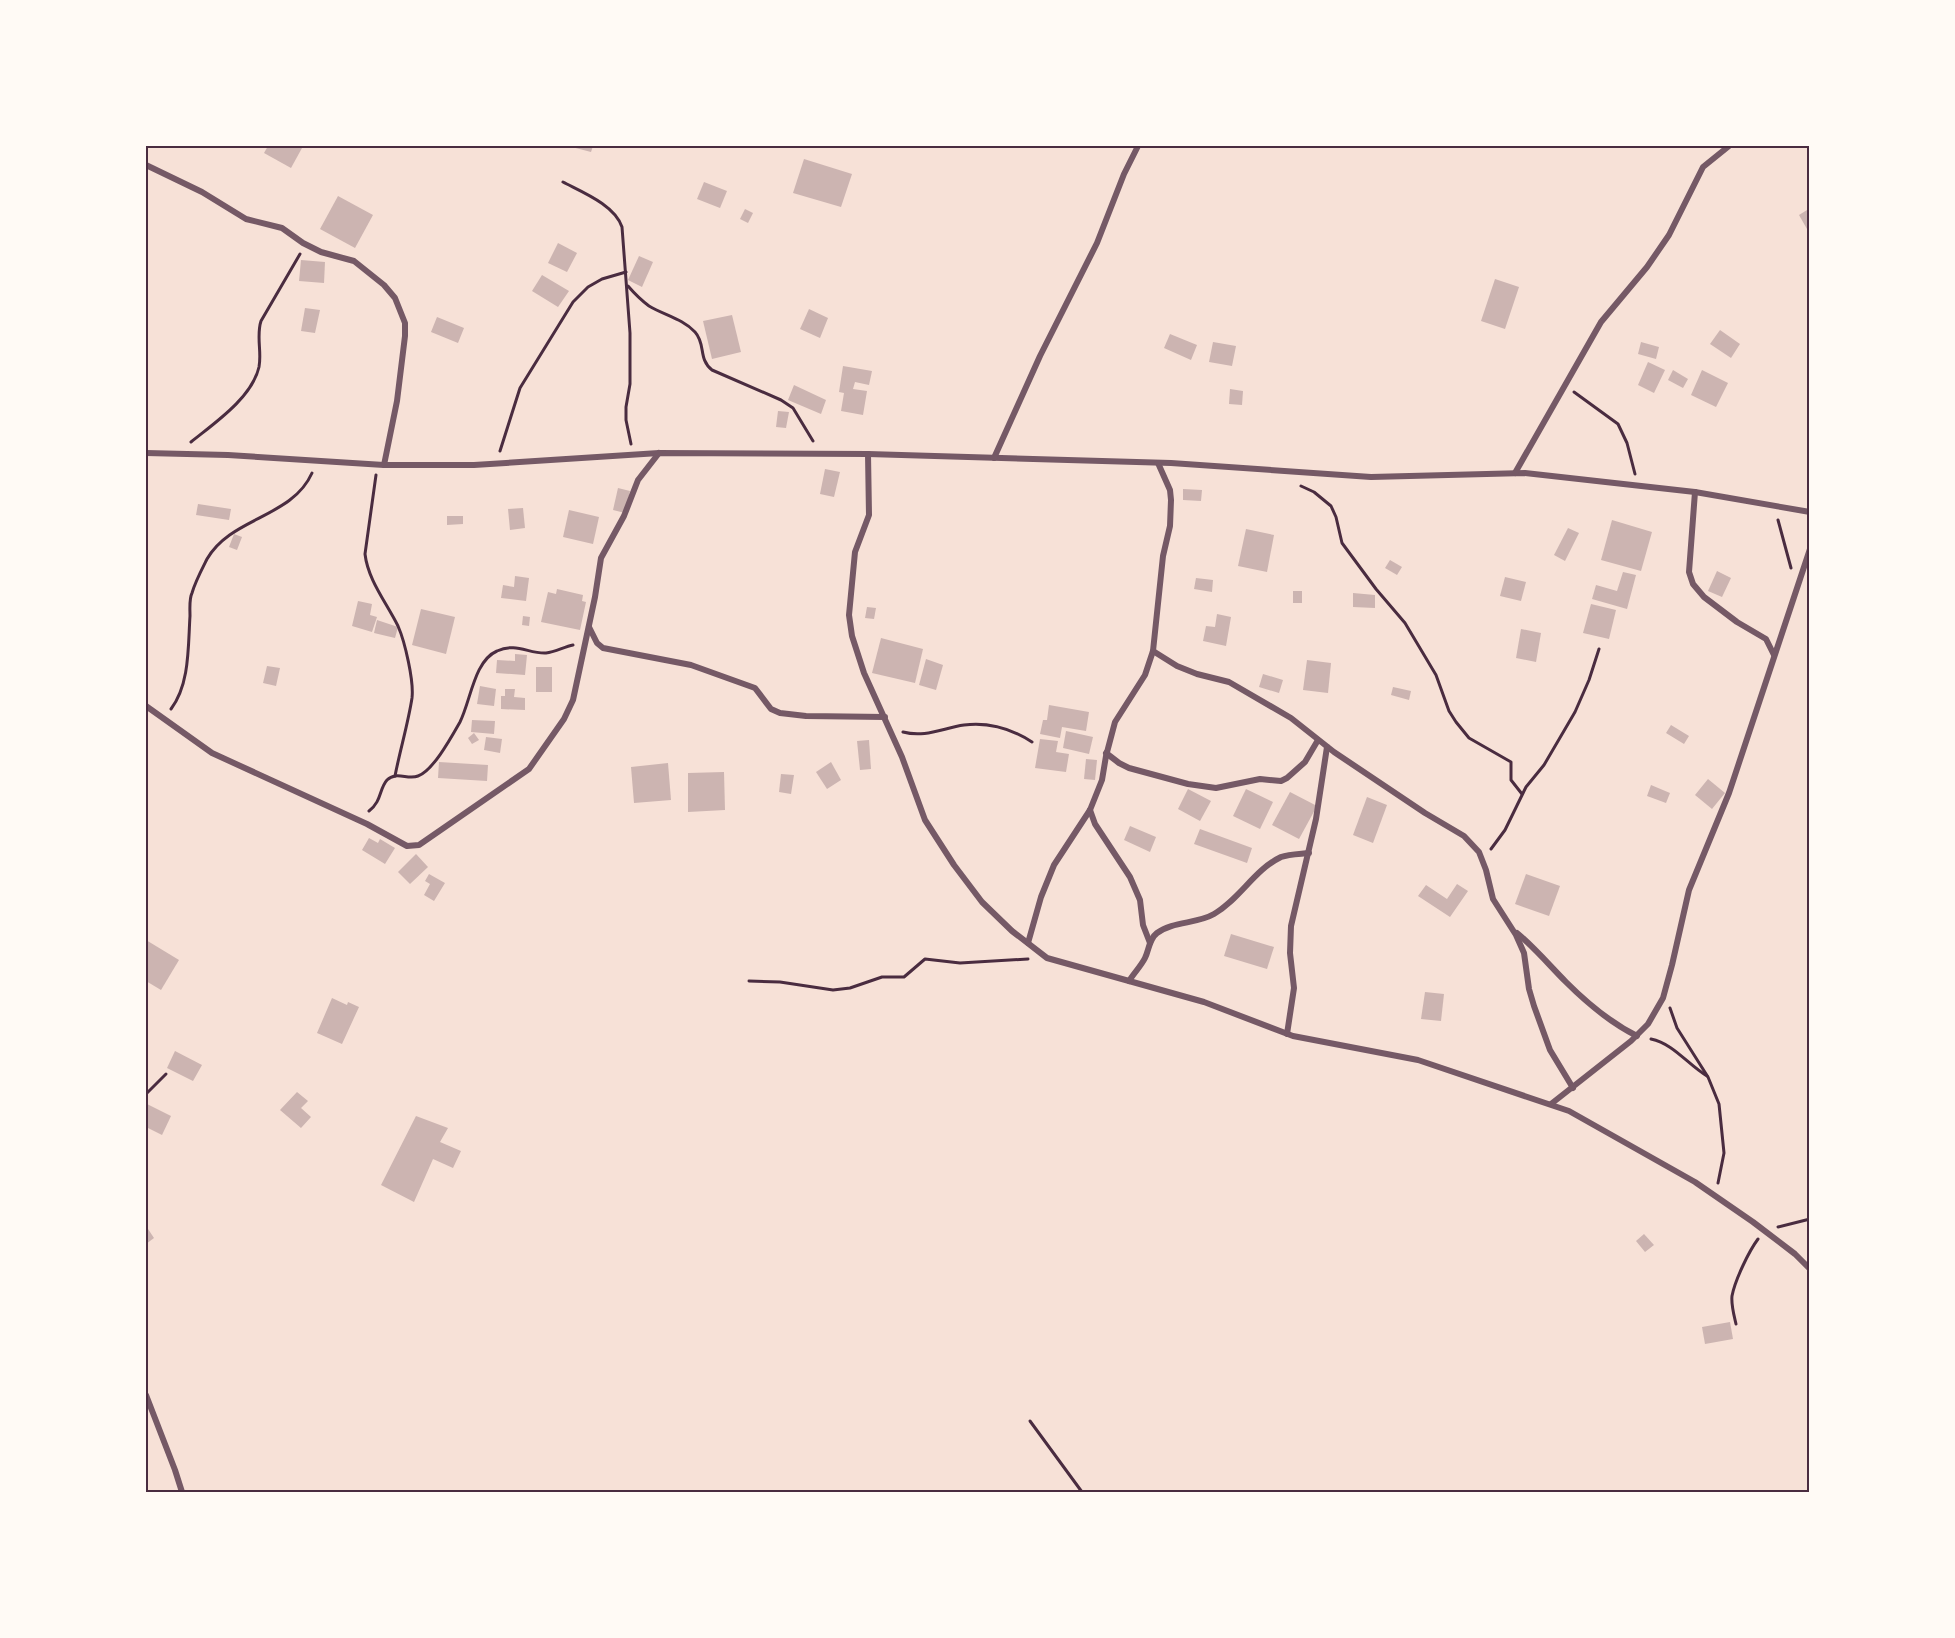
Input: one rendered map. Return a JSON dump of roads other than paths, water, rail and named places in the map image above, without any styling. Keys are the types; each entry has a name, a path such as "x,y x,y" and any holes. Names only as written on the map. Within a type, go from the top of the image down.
{"street":[{"path":"994,458 1040,356 1098,243 1124,174 1138,146"},
{"path":"1515,473 1601,321 1647,267 1669,235 1703,167 1729,146"},
{"path":"146,165 202,192 246,219 282,228 321,252 354,261 384,285 402,314 405,336 397,401 381,465"},
{"path":"146,453 381,465 495,464 659,453 868,454 1158,463 1371,477 1515,473 1695,492 1809,512"},
{"path":"146,706 212,753 354,818 407,846 419,845 524,774 569,711 586,642 601,558 624,516 638,480 659,453"},
{"path":"868,454 869,515 866,529 855,552 849,615 852,636 864,673 890,728 925,820 933,835 982,902 1012,931 1047,958 1204,1002 1287,1034 1418,1060 1569,1111 1695,1182 1765,1231 1795,1254 1809,1269"},
{"path":"1028,943 1041,897 1054,865 1090,810 1102,780 1106,753 1115,722 1145,675 1153,651 1163,556 1170,526 1171,500 1170,490 1158,463"},
{"path":"1695,492 1689,572 1693,584 1704,597 1723,612 1766,639 1774,656"},
{"path":"1551,1104 1615,1056 1637,1036 1648,1024 1665,991 1689,890 1729,793 1809,549"},
{"path":"589,626 597,643 603,648 691,665 755,688 771,709 780,713 806,716 885,717"},
{"path":"1153,651 1177,666 1229,682 1291,718 1318,741 1425,813 1464,836 1479,852 1492,899 1513,930 1524,953 1529,989 1550,1050 1573,1088"},
{"path":"1106,753 1129,768 1188,784 1216,788 1260,779 1281,781 1305,762 1318,741"},
{"path":"1287,1034 1294,988 1290,953 1291,926 1309,853 1327,747"},
{"path":"1090,810 1095,824 1130,876 1140,900 1143,925 1150,943"},
{"path":"1129,981 1146,957 1150,943 1156,934 1164,929 1215,914 1235,898 1267,866 1283,856 1309,853"},
{"path":"1513,930 1539,952 1569,985 1623,1029 1637,1036"},
{"path":"146,1395 182,1492"}]}
